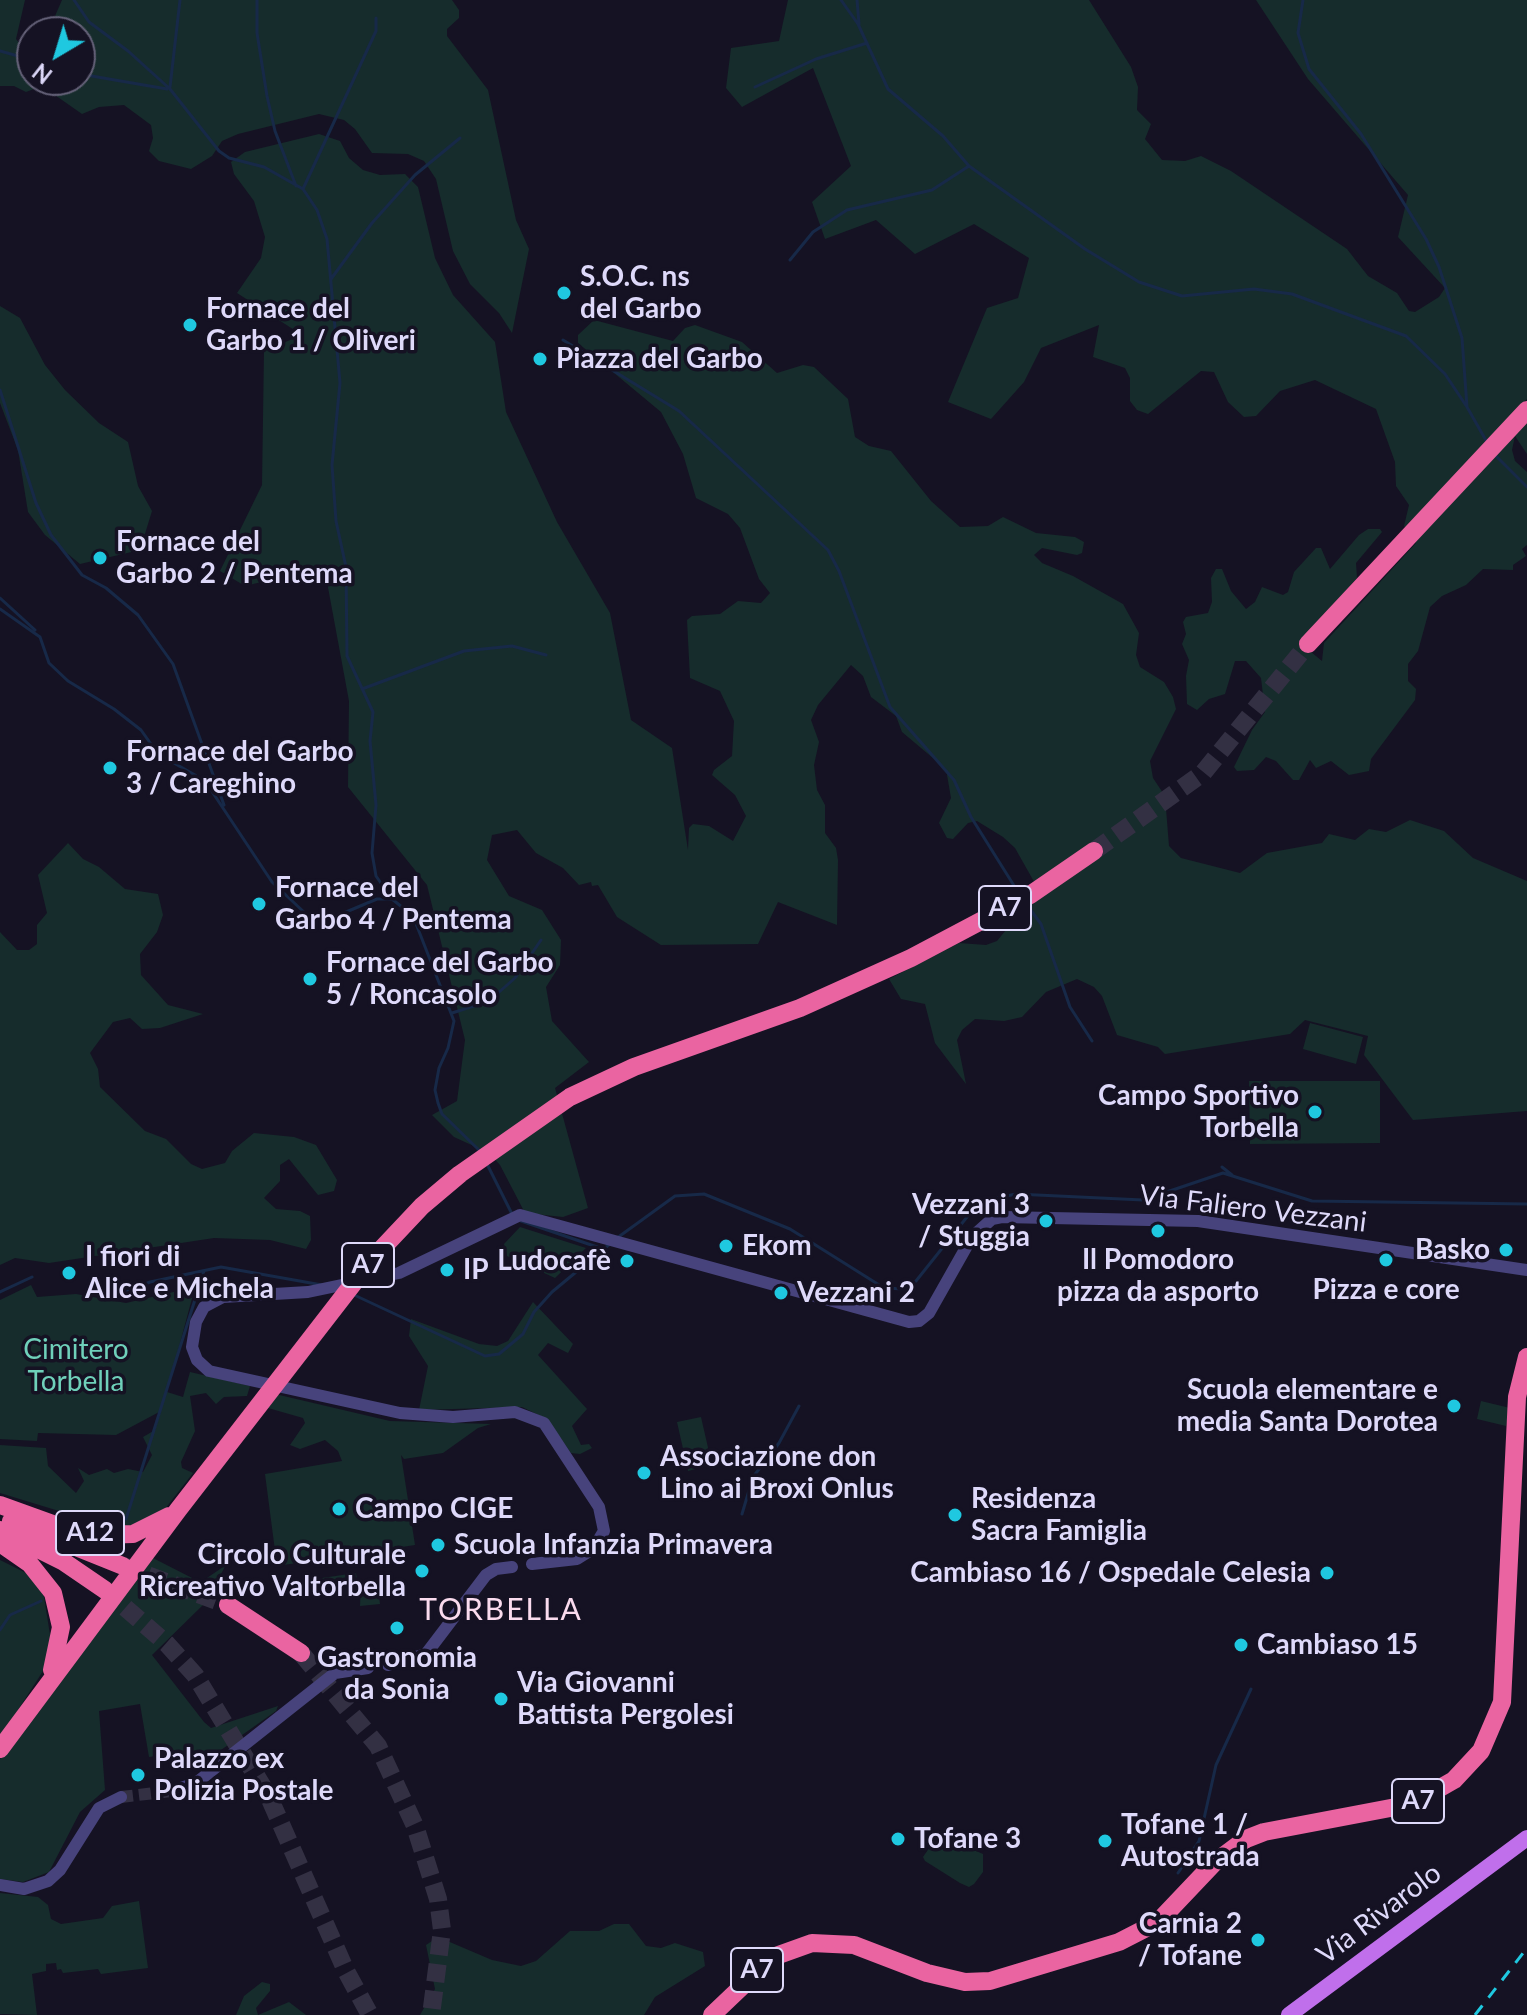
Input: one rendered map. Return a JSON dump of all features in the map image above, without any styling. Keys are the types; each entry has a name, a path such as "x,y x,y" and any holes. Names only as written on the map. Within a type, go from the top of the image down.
{"highway":[{"path":"1308,644 1527,410"},
{"name":"A7","path":"0,1749 178,1510 373,1258 422,1206 529,1123 570,1097 634,1067 800,1008 911,958 1030,895 1094,851"},
{"name":"A7","path":"712,2015 773,1957 812,1943 834,1941 854,1945 946,1979 990,1981 1119,1942 1158,1922 1201,1877 1246,1839 1264,1832 1401,1806 1419,1800 1454,1780 1481,1751 1502,1702 1517,1397 1527,1357"},
{"name":"A12","path":"0,1505 61,1527 97,1535 133,1534 154,1526 178,1510"},
{"name":"A12","path":"0,1516 123,1566"},
{"name":"A12","path":"0,1530 64,1562 105,1590"},
{"path":"0,1543 16,1551 46,1581 61,1617 55,1661 28,1711"},
{"path":"228,1605 301,1653"}],"main road":[{"name":"Via Rivarolo","path":"1289,2015 1527,1838"},
{"name":"Via Rivarolo","path":"1501,1856 1527,1852"}],"street":[{"name":"Via Faliero Vezzani","path":"532,1564 577,1559 600,1540 602,1515 547,1427 539,1420 515,1412 453,1417 400,1413 209,1371 193,1353 192,1341 200,1314 217,1298 331,1288 419,1266 514,1218 599,1237 914,1322 929,1313 972,1237 992,1219 1002,1217 1198,1221 1527,1270"},
{"path":"388,1665 426,1654 486,1575 496,1569 512,1567"},
{"path":"172,1791 196,1783 335,1673 368,1668"},
{"path":"0,1885 24,1889 48,1881 60,1870 99,1808 121,1797"}],"green space":[{"path":"0,0 25,0 21,16 16,16 16,87 0,86"},
{"path":"62,0 452,0 459,10 459,18 447,29 447,36 488,90 516,220 529,249 512,333 499,313 470,284 453,251 436,179 424,161 408,154 372,153 355,129 344,120 319,114 238,134 222,141 212,156 191,169 159,161 149,151 153,138 151,125 124,105 99,107 82,114 56,96 96,96 96,16 55,16"},
{"path":"788,0 1089,0 1131,67 1138,87 1137,110 1151,124 1145,139 1162,160 1185,161 1201,156 1231,171 1347,249 1368,276 1397,293 1409,311 1415,312 1439,297 1445,288 1398,237 1408,195 1308,79 1256,0 1527,0 1527,399 1503,424 1527,422 1527,454 1515,436 1512,450 1515,461 1527,472 1527,545 1522,549 1526,556 1513,565 1513,570 1483,569 1466,585 1442,596 1430,607 1418,651 1408,664 1408,681 1416,689 1415,700 1371,759 1369,771 1349,775 1331,761 1316,768 1310,760 1299,780 1293,780 1276,761 1266,757 1254,770 1237,771 1234,767 1252,730 1265,712 1261,678 1246,661 1235,661 1225,694 1209,699 1197,710 1187,704 1189,660 1182,644 1186,634 1183,622 1186,617 1208,613 1212,602 1211,578 1216,569 1222,569 1231,591 1246,609 1255,602 1262,587 1283,595 1288,592 1294,572 1316,548 1321,548 1330,569 1359,535 1368,529 1380,529 1382,532 1356,563 1357,578 1300,643 1322,661 1324,643 1416,543 1404,526 1409,505 1396,486 1395,462 1376,409 1315,380 1280,391 1256,416 1244,417 1228,402 1214,372 1201,371 1148,414 1137,410 1130,401 1130,378 1125,368 1093,357 1099,325 1041,348 1024,382 991,419 948,402 987,308 1018,298 1029,258 974,224 915,254 876,220 825,239 812,202 851,166 813,68 742,107 726,88 731,48 779,41"},
{"path":"319,134 340,141 349,158 363,170 380,175 405,174 418,187 435,258 453,295 495,342 506,412 557,522 610,613 631,720 672,748 688,850 689,828 693,824 709,826 733,841 746,816 735,795 712,775 732,756 734,721 720,691 690,678 687,620 692,616 720,614 738,601 761,603 770,593 759,579 740,528 728,514 696,498 683,454 661,412 578,343 578,335 594,320 673,341 685,328 695,325 742,342 777,373 803,365 814,367 848,399 855,437 869,446 891,451 931,501 960,527 988,526 1003,517 1036,533 1075,537 1084,542 1082,553 1077,555 1042,548 1034,555 1042,563 1073,576 1123,604 1139,633 1136,655 1140,667 1164,682 1173,697 1176,709 1150,761 1153,778 1165,796 1169,846 1181,858 1240,873 1267,853 1322,843 1329,834 1355,840 1369,829 1386,832 1410,820 1444,831 1473,858 1527,881 1527,1111 1413,1120 1364,1055 1368,1036 1305,1020 1290,1034 1165,1054 1158,1047 1117,1035 1102,996 1094,987 1077,979 1046,992 1022,1017 1004,1021 975,1019 962,1030 957,1040 966,1084 935,1043 925,1004 901,999 889,979 959,943 986,945 997,941 1015,919 1021,905 1041,894 1015,848 977,821 968,823 953,839 947,838 939,823 951,798 946,769 902,732 896,716 871,697 863,676 851,665 818,705 811,720 819,742 814,765 817,790 825,805 825,833 836,848 838,860 837,925 778,902 758,944 661,945 617,917 598,885 592,886 591,882 579,885 563,868 536,853 517,830 492,835 487,860 509,896 542,910 561,940 560,965 546,987 552,1021 589,1062 555,1088 588,1208 563,1217 525,1213 500,1165 489,1153 454,1137 432,1115 457,1101 465,1040 427,885 348,787 349,701 327,582 294,574 245,586 220,571 262,485 264,351 302,335 237,293 261,258 265,237 254,201 234,174 231,162 245,152"},
{"path":"0,306 20,318 45,365 65,390 99,423 128,442 138,486 152,511 140,550 80,564 45,535 28,512 18,450 0,403"},
{"path":"68,843 83,859 99,867 125,889 158,894 163,915 157,932 140,954 141,975 168,1005 203,1014 160,1028 142,1029 130,1018 113,1022 90,1053 98,1069 100,1087 145,1131 166,1139 191,1164 202,1169 225,1163 232,1151 254,1133 294,1137 316,1145 337,1180 334,1191 318,1195 289,1159 280,1165 280,1181 264,1198 276,1209 300,1211 310,1216 311,1240 306,1249 270,1240 214,1238 49,1263 15,1258 0,1265 0,932 17,950 29,950 37,944 37,925 47,913 38,875"},
{"path":"1310,1023 1363,1037 1356,1064 1303,1049"},
{"name":"Campo Sportivo Torbella","path":"1249,1081 1380,1081 1380,1143 1250,1144"},
{"path":"520,1227 586,1248 555,1278 507,1256 504,1244"},
{"name":"Cimitero Torbella","path":"31,1285 37,1297 76,1294 126,1303 195,1287 167,1392 183,1397 190,1372 250,1386 247,1396 224,1397 216,1404 206,1393 190,1396 195,1431 181,1462 182,1468 193,1473 158,1518 143,1526 98,1529 59,1511 0,1493 0,1445 46,1448 48,1466 76,1493 84,1481 78,1468 89,1475 107,1469 114,1473 128,1469 143,1472 152,1455 143,1437 155,1430 161,1411 116,1435 38,1433 37,1441 0,1439 0,1300"},
{"path":"533,1302 573,1344 568,1353 548,1343 538,1355 587,1409 572,1426 581,1445 589,1444 592,1448 580,1454 571,1453 547,1419 522,1407 419,1410 428,1366 409,1336 411,1319 479,1344 497,1346 508,1341"},
{"name":"Campo CIGE","path":"275,1394 390,1421 491,1424 478,1428 443,1453 404,1459 401,1455 415,1545 277,1566 265,1474 342,1461 338,1451 325,1440 300,1449 290,1445 305,1423 303,1418 261,1406"},
{"path":"1481,1401 1510,1408 1506,1426 1477,1419"},
{"path":"701,1417 712,1465 688,1471 677,1422"},
{"path":"153,1558 196,1580 204,1580 226,1565 204,1604 152,1655 204,1722 211,1728 278,1706 276,1711 204,1762 178,1753 149,1757 140,1704 99,1711 105,1790 80,1812 49,1872 23,1882 0,1879 0,1759"},
{"path":"0,1560 34,1577 44,1597 51,1641 43,1671 0,1738"},
{"path":"356,1573 359,1593 325,1597 322,1578"},
{"path":"377,1580 380,1604 360,1606 361,1582"},
{"path":"938,1835 983,1854 983,1872 974,1884 969,1887 960,1883 925,1861 923,1857"},
{"path":"0,1893 38,1897 48,1905 51,1919 61,1924 103,1918 112,1906 139,1901 148,1968 101,1974 98,1969 63,1973 61,1969 57,1970 56,1963 46,1964 46,1971 32,1974 37,2015 0,2014"},
{"path":"614,1924 629,1924 646,1946 661,1948 675,1943 703,1952 705,1966 655,1997 644,2015 420,2015 435,1989 426,1945 438,1937 492,1960 521,1966 536,1961 570,1931 599,1931"},
{"path":"262,1982 270,1984 270,1991 256,2008 258,2015 236,2015 244,1996"},
{"path":"289,2002 306,2015 258,2015"}],"waterway":[{"path":"74,0 89,22 128,51 170,89 219,151 229,158 264,167 303,189 317,210 327,239 340,383 332,465 336,521 346,567 347,656 373,712 370,741 376,805 372,853 376,876 392,899"},
{"path":"170,87 180,0"},
{"path":"257,0 257,33 267,96 275,131 296,186"},
{"path":"841,0 858,24 888,89 943,136 969,166 1085,249 1139,282 1182,296 1254,289 1292,294 1406,336 1445,374 1467,407"},
{"path":"857,0 859,24"},
{"path":"1303,0 1298,33 1309,69 1361,134 1426,239 1439,267 1462,338 1467,407 1488,444"},
{"path":"303,189 376,31 376,18"},
{"path":"755,87 816,59 867,43"},
{"path":"0,51 16,56"},
{"path":"96,77 167,89"},
{"path":"331,279 372,223 415,175 460,138"},
{"path":"790,260 813,232 847,210 932,190 969,166"},
{"path":"563,340 679,411 828,550 839,571 890,707 954,780 971,817 1018,892"},
{"path":"0,390 36,503 51,535 82,575 106,588 138,615 173,664 224,805"},
{"path":"1494,454 1527,487"},
{"path":"0,598 35,630"},
{"path":"0,609 40,637 49,663 68,681 114,709 141,730 158,754 195,775 209,787 272,882 306,914 327,920 377,899 392,899 413,916 454,1021 448,1048 439,1068 435,1090 438,1103 442,1114 479,1150"},
{"path":"362,689 464,651 512,646 546,655"},
{"path":"1027,905 1041,924 1070,1007 1092,1041"},
{"path":"452,1013 477,1005 498,993 515,978 541,940"},
{"path":"487,1164 512,1214"},
{"path":"1222,1167 1232,1175"},
{"path":"617,1238 675,1196 704,1194 790,1229 884,1288 904,1289 916,1281 971,1212 992,1199 1016,1194 1143,1200 1223,1173 1312,1201 1527,1204"},
{"path":"521,1221 603,1249"},
{"path":"352,1294 485,1356 499,1354 523,1334 534,1312 552,1292 611,1243"},
{"path":"87,1288 126,1292 150,1282 221,1267 322,1285"},
{"path":"126,1519 204,1271"},
{"path":"0,1292 32,1277"},
{"path":"742,1514 753,1477 779,1443 799,1406"},
{"path":"0,1630 10,1615 41,1601"},
{"path":"1178,1873 1199,1841 1216,1765 1251,1689"}],"tunnel":[{"path":"1094,851 1203,773 1308,644"},
{"path":"123,1566 228,1605"},
{"path":"105,1590 167,1644 195,1675 269,1797 346,1971 370,2015"},
{"path":"301,1653 378,1746 415,1826 438,1899 442,1930 431,2015"},
{"path":"121,1797 172,1791"}],"railway":[{"path":"1475,2015 1527,1948"}],"place":[{"name":"S.O.C. ns del Garbo","path":"564,293"},
{"name":"Fornace del Garbo 1 / Oliveri","path":"190,325"},
{"name":"Piazza del Garbo","path":"540,359"},
{"name":"Fornace del Garbo 2 / Pentema","path":"100,558"},
{"name":"Fornace del Garbo 3 / Careghino","path":"110,768"},
{"name":"Fornace del Garbo 4 / Pentema","path":"259,904"},
{"name":"Fornace del Garbo 5 / Roncasolo","path":"310,979"},
{"name":"Campo Sportivo Torbella","path":"1315,1112"},
{"name":"Vezzani 3 / Stuggia","path":"1046,1221"},
{"name":"Il Pomodoro pizza da asporto","path":"1158,1231"},
{"name":"Ekom","path":"726,1246"},
{"name":"Basko","path":"1506,1250"},
{"name":"Pizza e core","path":"1386,1260"},
{"name":"Ludocafè","path":"627,1261"},
{"name":"IP","path":"447,1270"},
{"name":"I fiori di Alice e Michela","path":"69,1273"},
{"name":"Vezzani 2","path":"781,1293"},
{"name":"Scuola elementare e media Santa Dorotea","path":"1454,1406"},
{"name":"Associazione don Lino ai Broxi Onlus","path":"644,1473"},
{"name":"Campo CIGE","path":"339,1509"},
{"name":"Residenza Sacra Famiglia","path":"955,1515"},
{"name":"Scuola Infanzia Primavera","path":"438,1545"},
{"name":"Circolo Culturale Ricreativo Valtorbella","path":"422,1571"},
{"name":"Cambiaso 16 / Ospedale Celesia","path":"1327,1573"},
{"name":"Gastronomia da Sonia","path":"397,1628"},
{"name":"Cambiaso 15","path":"1241,1645"},
{"name":"Via Giovanni Battista Pergolesi","path":"501,1699"},
{"name":"Palazzo ex Polizia Postale","path":"138,1775"},
{"name":"Tofane 3","path":"898,1839"},
{"name":"Tofane 1 / Autostrada","path":"1105,1841"},
{"name":"Carnia 2 / Tofane","path":"1258,1940"}],"district":[{"name":"TORBELLA","path":"501,1610"}]}
